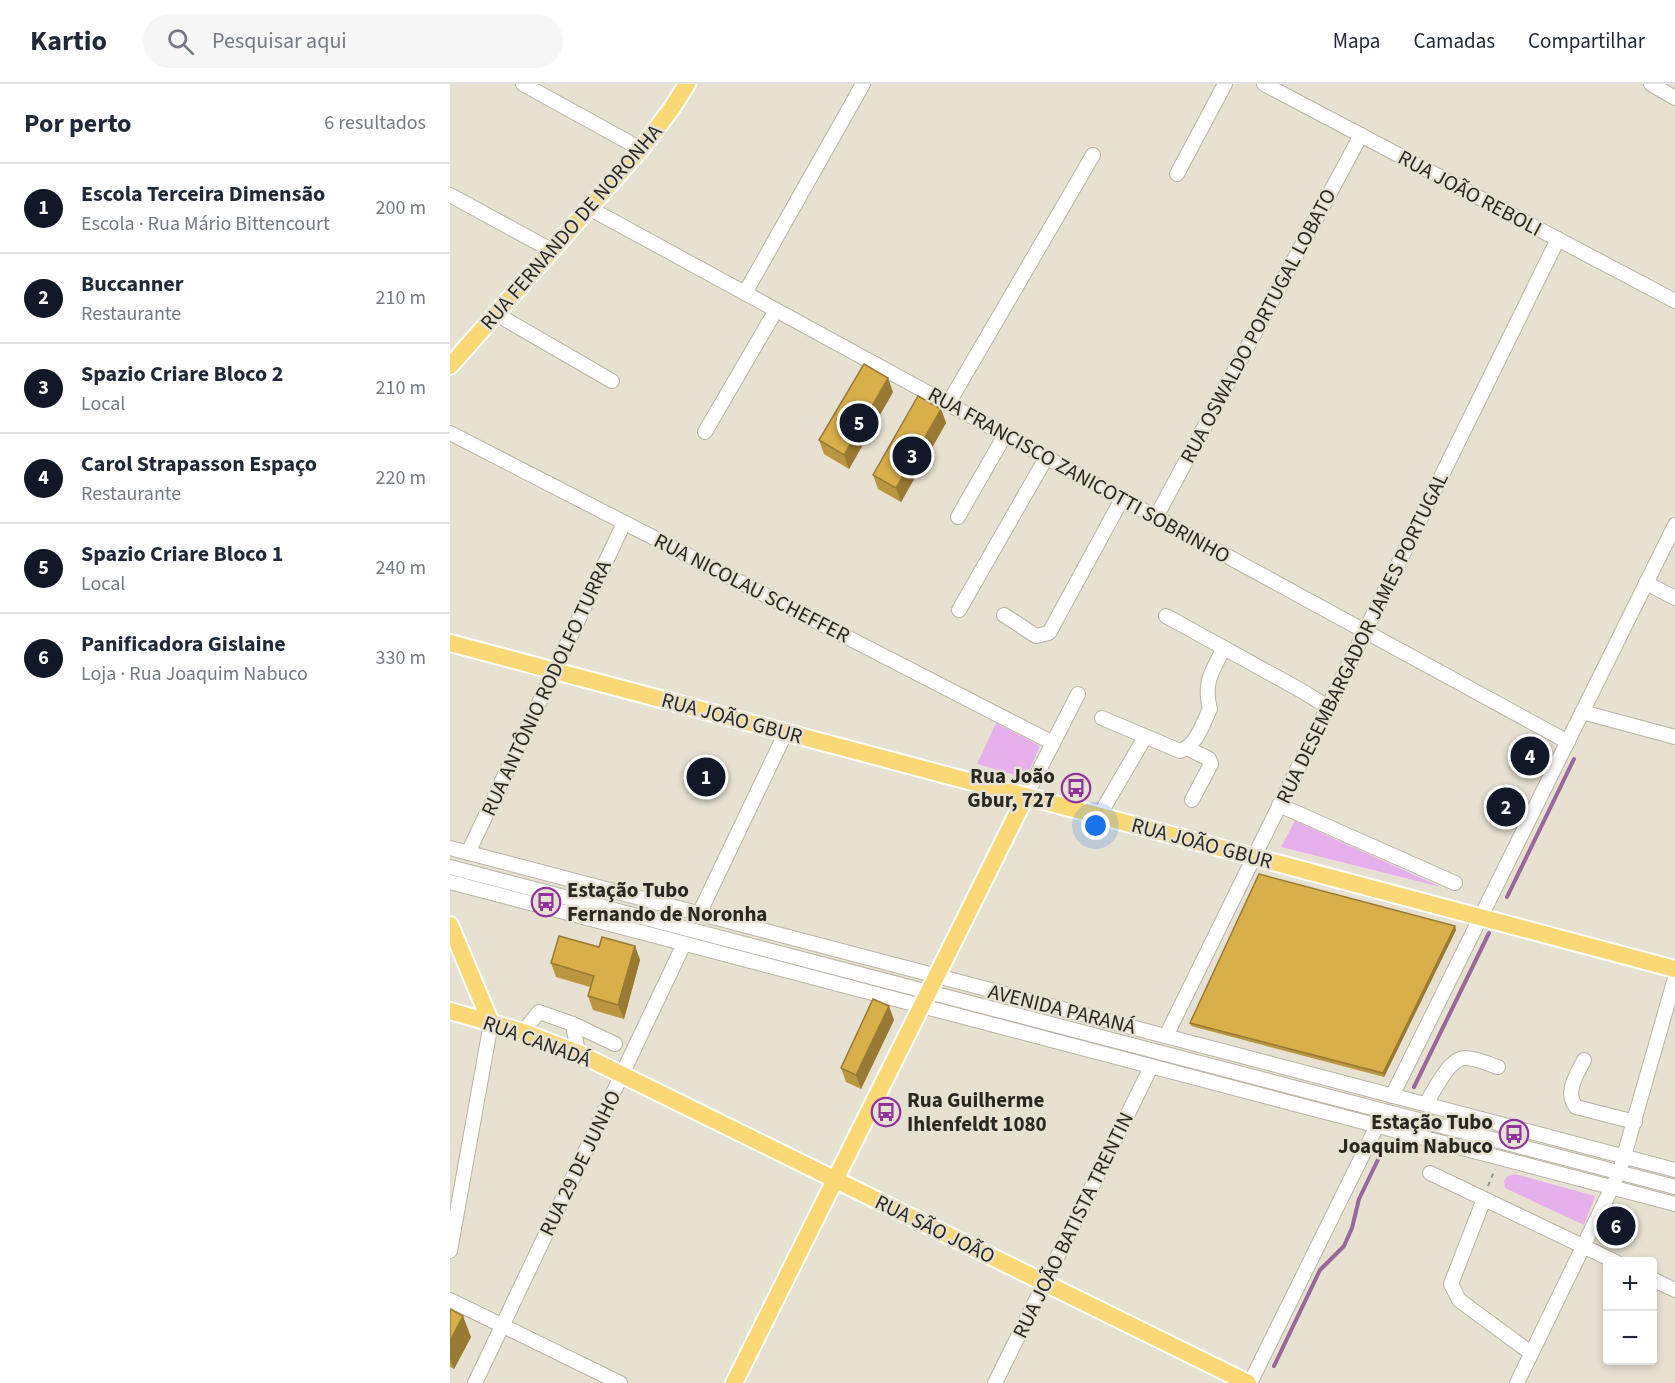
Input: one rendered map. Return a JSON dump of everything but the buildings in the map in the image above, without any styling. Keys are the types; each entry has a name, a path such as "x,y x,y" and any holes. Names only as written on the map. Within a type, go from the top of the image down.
{"main road":[{"name":"RUA FERNANDO DE NORONHA","path":"450,366 641,149 687,84"},
{"name":"RUA JOÃO GBUR","path":"450,643 1675,969"},
{"path":"734,1383 1026,796"},
{"path":"450,925 491,1023"},
{"name":"RUA CANADÁ","path":"450,1011 523,1032 578,1053 622,1074"},
{"name":"RUA SÃO JOÃO","path":"622,1074 1249,1383"}],"street":[{"path":"523,84 641,149"},
{"path":"745,293 863,84"},
{"path":"1177,174 1225,84"},
{"name":"RUA JOÃO REBOLI","path":"1264,84 1675,301"},
{"path":"1651,84 1675,98"},
{"name":"RUA OSWALDO PORTUGAL LOBATO","path":"1155,517 1361,135"},
{"path":"948,404 1093,155"},
{"path":"450,195 551,250"},
{"name":"RUA FRANCISCO ZANICOTTI SOBRINHO","path":"589,208 1568,742"},
{"name":"RUA DESEMBARGADOR JAMES PORTUGAL","path":"1166,1036 1558,239"},
{"path":"705,432 776,310"},
{"path":"496,314 612,381"},
{"name":"RUA NICOLAU SCHEFFER","path":"450,434 1053,743"},
{"path":"958,517 1005,435"},
{"path":"959,610 1046,458"},
{"path":"1004,615 1036,636 1048,633 1122,499"},
{"name":"RUA ANTÔNIO RODOLFO TURRA","path":"468,853 624,523"},
{"path":"1392,1096 1675,525"},
{"path":"1646,583 1675,598"},
{"path":"1166,616 1328,707"},
{"path":"1102,718 1179,751 1187,748 1194,741 1210,710 1206,696 1207,680 1224,648"},
{"path":"1026,796 1078,694"},
{"path":"1582,712 1675,738"},
{"path":"699,914 786,732"},
{"path":"1099,816 1145,737"},
{"path":"1187,748 1209,759 1211,764 1192,800"},
{"path":"1279,806 1455,883"},
{"name":"AVENIDA PARANÁ","path":"450,848 699,914 1151,1066 1675,1204"},
{"path":"450,867 1675,1187"},
{"name":"AVENIDA PARANÁ","path":"450,882 684,944 1166,1036 1675,1170"},
{"name":"RUA 29 DE JUNHO","path":"475,1383 684,944"},
{"path":"1516,1383 1584,1247 1625,1157 1675,978"},
{"path":"523,1032 539,1012 573,1024 615,1044"},
{"path":"450,1251 491,1023"},
{"path":"573,1024 578,1053"},
{"path":"1245,1057 1305,1090"},
{"path":"1426,1104 1451,1064 1459,1059 1467,1058 1498,1067"},
{"path":"1584,1060 1569,1092 1576,1107 1635,1122"},
{"name":"RUA JOÃO BATISTA TRENTIN","path":"995,1383 1151,1066"},
{"path":"1249,1383 1377,1126"},
{"path":"1430,1173 1605,1257"},
{"path":"1484,1198 1451,1284 1460,1300 1532,1353"},
{"path":"1657,1281 1675,1290"},
{"path":"450,1300 620,1383"}],"path":[{"path":"1484,1198 1499,1158"}],"shaded area":[{"path":"996,723 1040,746 1026,778 977,764"},
{"path":"1295,821 1441,887 1281,847"},
{"path":"1515,1174 1595,1196 1584,1225 1505,1188 1504,1181 1507,1176"}],"waterway":[{"path":"1507,897 1574,759"},
{"path":"1414,1087 1489,933"},
{"path":"1274,1366 1320,1270 1344,1246 1352,1228 1359,1199 1386,1143"}],"place":[{"name":"Spazio Criare Bloco 1","path":"859,423"},
{"name":"Spazio Criare Bloco 2","path":"912,456"},
{"name":"Carol Strapasson Espaço","path":"1530,756"},
{"name":"Escola Terceira Dimensão","path":"706,777"},
{"name":"Rua João Gbur, 727","path":"1076,788"},
{"name":"Buccanner","path":"1506,807"},
{"name":"Estação Tubo Fernando de Noronha","path":"546,902"},
{"name":"Rua Guilherme Ihlenfeldt 1080","path":"886,1112"},
{"name":"Estação Tubo Joaquim Nabuco","path":"1514,1134"},
{"name":"Panificadora Gislaine","path":"1616,1226"}]}
